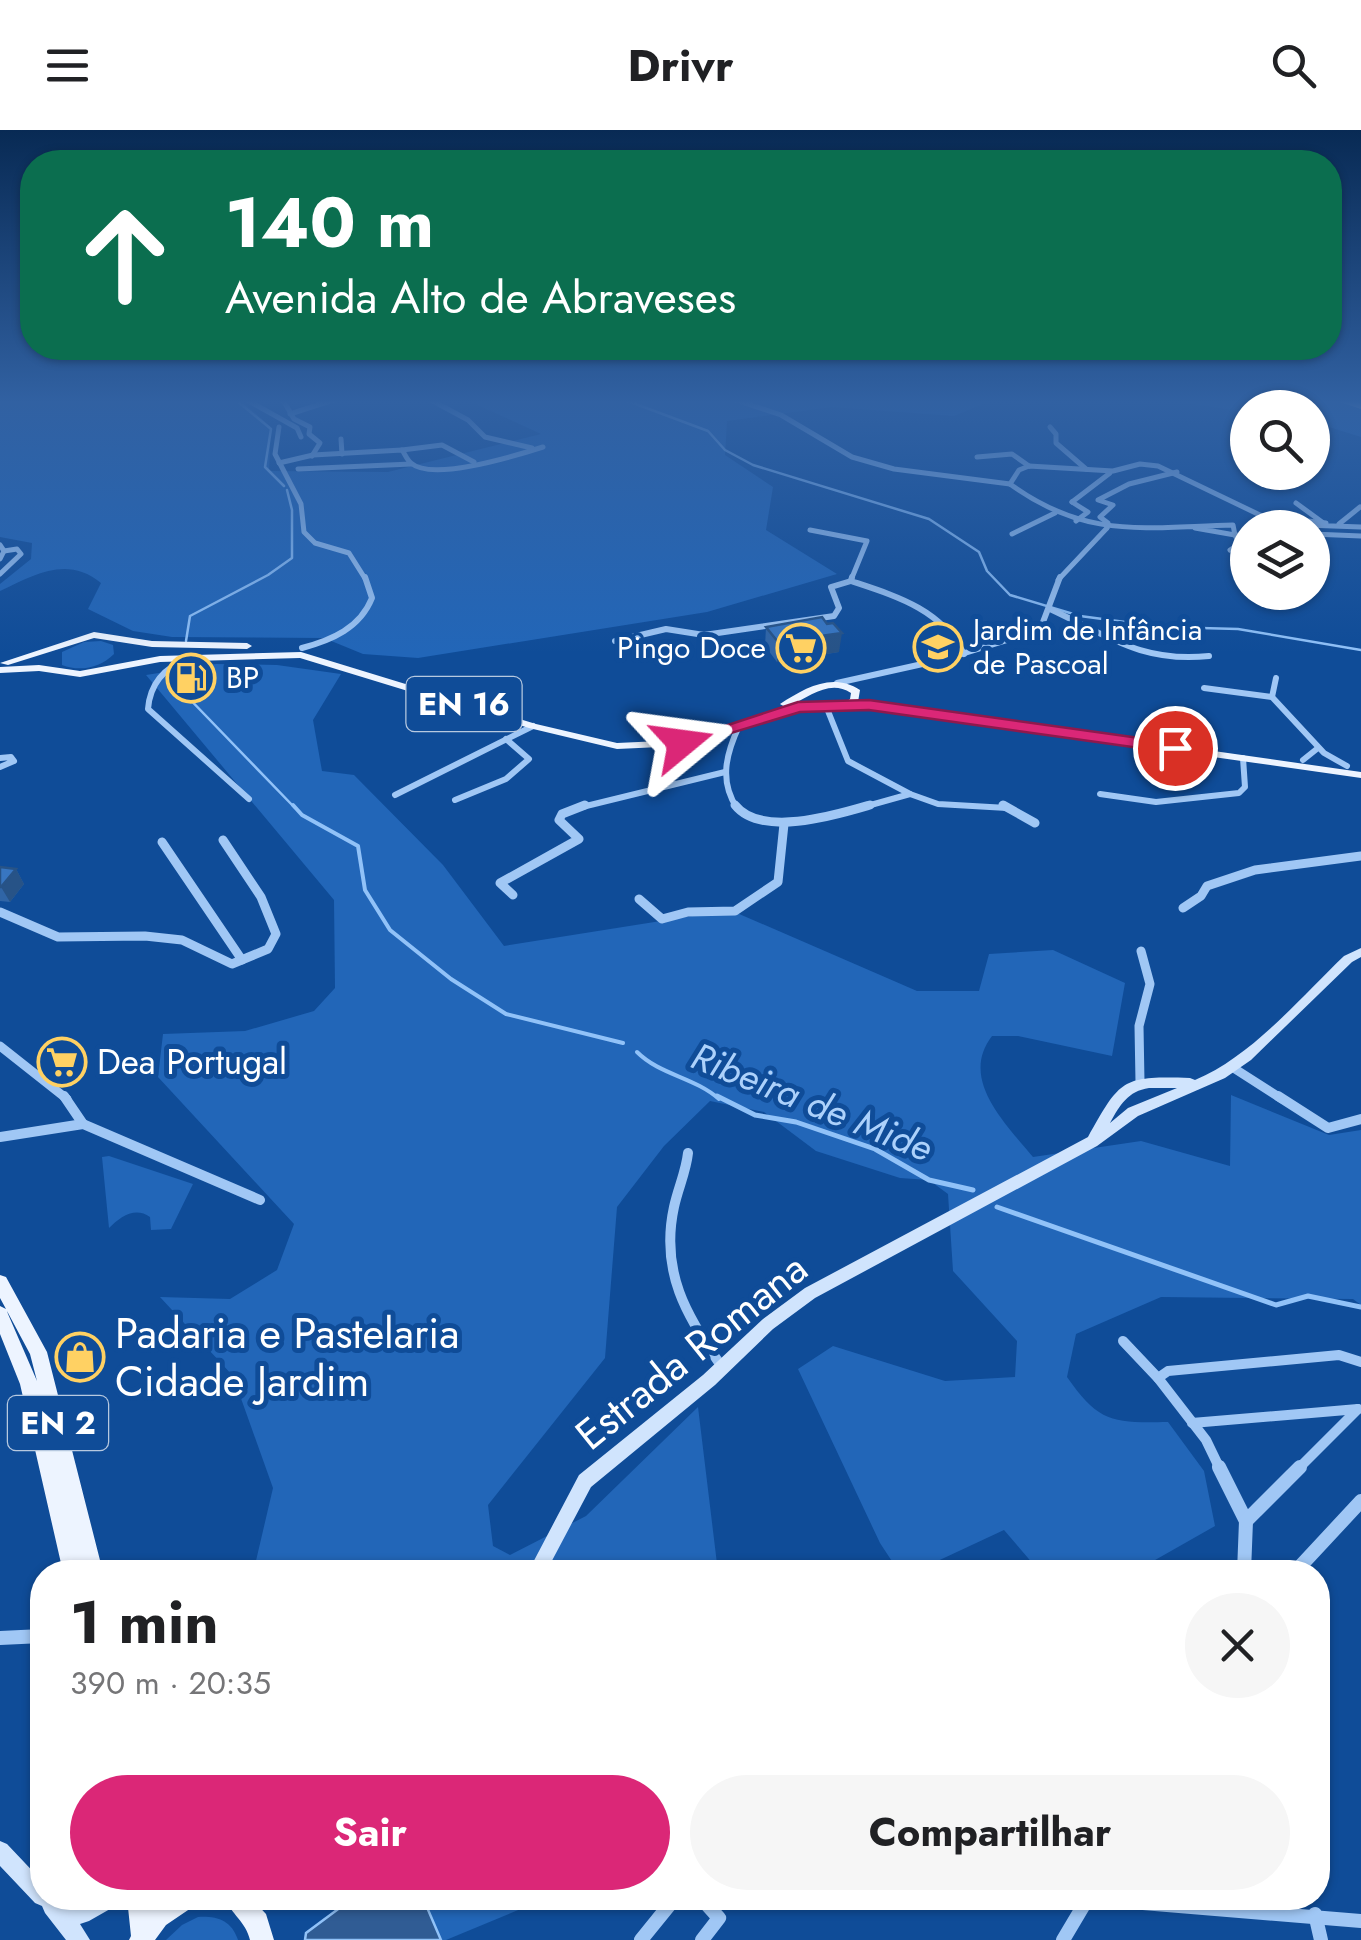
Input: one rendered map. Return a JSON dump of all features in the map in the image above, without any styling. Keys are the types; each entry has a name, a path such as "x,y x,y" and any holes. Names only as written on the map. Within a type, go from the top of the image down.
{"main road":[{"name":"EN 16","path":"0,667 82,637 105,635 125,640 302,648 334,653 565,727 619,738 666,737 708,728 836,683 854,690 1361,771"},
{"path":"102,669 126,651 125,640"},
{"path":"53,650 48,657 53,669"},
{"name":"EN 16","path":"0,667 80,674 130,663 277,653 326,660 533,726 617,746 667,745 798,707 880,706 1361,771"},
{"path":"814,689 814,700 833,706 856,700 854,690"},
{"name":"EN 2","path":"0,1282 38,1352 90,1560"},
{"name":"EN 2","path":"0,1314 29,1384 70,1560"},
{"path":"139,1910 142,1938"},
{"path":"142,1938 168,1910"},
{"path":"247,1910 258,1922 262,1940"}],"street":[{"path":"291,484 301,504 304,532 315,543 348,554 364,574 372,598 355,622 330,644 302,648"},
{"path":"1013,484 1029,490"},
{"path":"1013,484 1055,513 1106,528 1230,526"},
{"path":"1076,521 1088,512 1072,502 1095,484"},
{"path":"836,683 964,654 1029,637 1040,630 1059,578 1106,528 1108,523 1100,517 1113,505 1098,500 1129,484"},
{"path":"1195,484 1249,510"},
{"path":"1296,503 1306,510"},
{"path":"1339,524 1360,507"},
{"path":"1012,534 1055,513"},
{"path":"1330,523 1360,529"},
{"path":"1196,528 1230,536"},
{"path":"1330,532 1360,529"},
{"path":"810,530 868,541 851,580"},
{"path":"0,558 2,548 17,549 22,554 0,574"},
{"path":"615,641 666,628 704,635 834,616 839,608 831,586 851,580 945,621 957,634 964,654"},
{"path":"1050,608 1151,658 1187,660 1209,656"},
{"path":"190,658 162,671 147,702 148,709 249,799"},
{"path":"130,663 162,671"},
{"path":"854,690 877,676"},
{"path":"1272,697 1276,678"},
{"path":"1204,688 1272,697 1318,748 1346,766"},
{"path":"833,706 833,721 848,761 910,794 938,804 1002,805 1035,823"},
{"path":"395,795 533,726"},
{"path":"740,726 731,743 725,772 734,808 753,820 784,824 910,794"},
{"path":"710,735 731,743"},
{"path":"455,800 506,778 529,759 506,740"},
{"path":"1303,760 1318,748"},
{"path":"0,758 8,756 14,760 0,767"},
{"path":"1100,794 1156,802 1239,793 1245,788 1243,758"},
{"path":"513,895 500,883 580,839 559,820 562,814 594,802 725,772"},
{"path":"639,898 662,919 686,910 726,913 738,909 778,882 784,824"},
{"path":"0,912 53,936 164,934 202,946 232,964 268,949 276,934 261,897 222,840"},
{"path":"162,842 242,960"},
{"path":"1183,908 1201,896 1207,886 1236,875 1361,856"},
{"path":"1091,1142 1120,1093 1140,1082 1139,1026 1150,984 1141,951"},
{"name":"Estrada Romana","path":"543,1560 585,1481 768,1324 810,1293 1091,1142 1133,1112 1232,1067 1348,959 1361,952"},
{"path":"0,1046 70,1100 83,1124 260,1200"},
{"path":"1232,1067 1328,1128 1361,1119"},
{"name":"Estrada Romana","path":"1140,1082 1198,1084"},
{"path":"0,1136 83,1124"},
{"path":"688,1152 673,1214 670,1268 680,1307 722,1367"},
{"path":"1123,1341 1158,1378 1206,1440 1246,1521 1244,1560"},
{"path":"1158,1378 1168,1371 1339,1355 1361,1362"},
{"path":"1192,1422 1358,1409 1246,1521"},
{"path":"1306,1560 1361,1501"},
{"path":"0,1638 30,1637"},
{"path":"0,1851 30,1883"},
{"path":"55,1910 82,1938"},
{"path":"641,1940 665,1910"},
{"path":"702,1940 718,1918 711,1910"},
{"path":"1063,1940 1081,1910"},
{"path":"1252,1910 1361,1920"},
{"path":"1315,1914 1322,1940"}],"shaded area":[{"path":"0,484 769,484 773,487 766,530 837,574 707,612 418,658 363,654 324,638 172,637 133,631 88,609 101,583 76,570 51,571 0,591 0,584 31,559 32,543 0,537"},
{"path":"84,642 113,645 114,654 90,667 62,665 62,652"},
{"path":"216,664 277,665 341,674 313,720 322,771 354,775 443,865 504,946 730,910 917,991 979,991 989,954 1053,950 1125,983 1112,1056 1018,1036 992,1036 983,1052 981,1068 983,1084 999,1115 1033,1157 1141,1141 1230,1166 1231,1095 1329,1135 1361,1130 1361,1305 1353,1299 1161,1297 1076,1334 1067,1377 1089,1404 1120,1420 1168,1422 1204,1471 1215,1526 1155,1560 1030,1560 1004,1530 940,1560 891,1560 798,1369 833,1346 945,1381 1015,1377 1017,1341 953,1271 948,1194 929,1180 900,1178 816,1151 764,1112 710,1101 664,1146 617,1207 605,1358 488,1505 493,1546 510,1555 586,1516 698,1407 717,1560 256,1560 273,1488 233,1376 160,1297 230,1299 277,1270 294,1224 158,1077 163,1034 245,1031 314,1011 335,988 334,900 146,675"},
{"path":"102,1157 193,1184 171,1229 151,1230 150,1217 139,1213 123,1217 109,1228"},
{"path":"337,1910 428,1910 441,1940 305,1940 306,1933"},
{"path":"428,1910 518,1910 446,1940 441,1940"},
{"path":"198,1917 222,1921 238,1940 166,1940"}],"building":[{"path":"822,617 842,633 778,642 766,627"},
{"path":"0,867 16,869 1,887 0,887"}],"waterway":[{"path":"816,484 929,519 979,552 987,571 1010,595 1080,616 1163,627 1238,629 1361,650"},
{"name":"Ribeira de Mide","path":"186,641 190,616 292,558 292,510 287,490"},
{"name":"Ribeira de Mide","path":"183,662 179,688 295,808"},
{"name":"Ribeira de Mide","path":"293,805 302,815 358,846 365,890 390,930 451,979 506,1014 623,1043"},
{"name":"Ribeira de Mide","path":"637,1052 719,1099"},
{"name":"Ribeira de Mide","path":"717,1096 755,1115 796,1122 875,1149 929,1180 973,1190"},
{"name":"Ribeira de Mide","path":"997,1207 1276,1305 1308,1296 1361,1307"}],"place":[{"name":"Jardim de Infância de Pascoal","path":"938,647"},
{"name":"Pingo Doce","path":"801,648"},
{"name":"BP","path":"191,678"},
{"name":"Dea Portugal","path":"62,1062"},
{"name":"Padaria e Pastelaria Cidade Jardim","path":"80,1357"}],"route":[{"path":"682,743 798,707 869,705 1175,748"}]}
